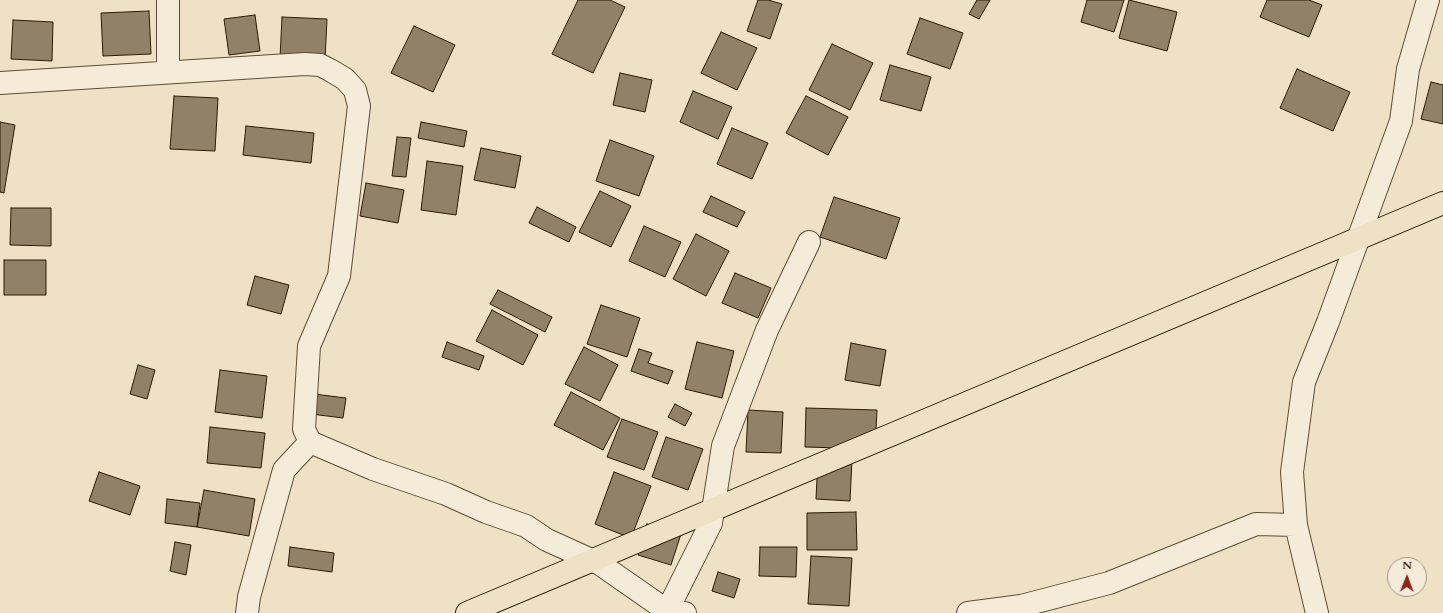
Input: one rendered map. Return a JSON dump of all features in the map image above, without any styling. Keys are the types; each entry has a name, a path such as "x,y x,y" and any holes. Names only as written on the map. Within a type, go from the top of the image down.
{"highway":[{"path":"467,613 1443,203"}],"street":[{"path":"168,0 168,72"},
{"path":"1317,613 1296,525 1292,472 1304,382 1328,322 1401,121 1408,69 1428,0"},
{"path":"0,83 314,64 330,70 345,80 355,90 359,106 338,276 309,346 304,429 310,442 373,469 446,494 486,512 526,526 547,540 600,564 672,612 711,523 723,446 767,330 809,242"},
{"path":"247,613 249,597 284,470 310,442"},
{"path":"968,613 1020,606 1109,583 1256,524 1296,525"}],"building":[{"path":"578,0 610,0 625,7 593,73 552,54"},
{"path":"758,0 768,0 782,4 770,39 747,31"},
{"path":"977,0 990,0 979,19 969,14"},
{"path":"1087,0 1124,0 1114,32 1081,22"},
{"path":"1129,0 1177,12 1167,51 1119,38"},
{"path":"1267,0 1309,0 1322,5 1309,37 1260,17"},
{"path":"149,11 151,54 103,56 101,13"},
{"path":"255,15 260,51 229,55 224,19"},
{"path":"282,17 327,19 325,60 280,58"},
{"path":"920,18 963,33 950,69 907,54"},
{"path":"13,20 53,22 52,61 11,59"},
{"path":"414,26 455,45 433,92 391,73"},
{"path":"721,32 757,48 737,90 701,73"},
{"path":"832,44 873,63 850,110 809,90"},
{"path":"890,65 931,77 921,111 880,100"},
{"path":"1297,69 1350,92 1333,131 1280,108"},
{"path":"620,73 652,80 645,112 613,105"},
{"path":"1431,82 1443,85 1443,124 1421,119"},
{"path":"693,91 732,107 718,139 680,122"},
{"path":"174,96 218,98 215,151 170,149"},
{"path":"806,96 848,117 828,155 786,133"},
{"path":"0,122 15,125 4,193 0,192"},
{"path":"421,122 467,131 464,147 418,138"},
{"path":"246,126 314,133 311,163 243,155"},
{"path":"732,128 768,143 752,179 717,164"},
{"path":"397,137 411,138 406,177 392,176"},
{"path":"610,140 654,156 639,196 596,181"},
{"path":"481,148 521,156 515,188 474,180"},
{"path":"427,161 463,166 456,215 421,210"},
{"path":"366,183 404,190 398,223 360,216"},
{"path":"600,191 631,206 611,247 579,232"},
{"path":"711,196 745,212 737,227 703,212"},
{"path":"834,197 900,218 886,259 820,237"},
{"path":"537,207 576,227 569,242 529,223"},
{"path":"11,208 51,208 51,246 10,245"},
{"path":"644,226 681,242 665,277 629,261"},
{"path":"696,234 729,251 706,296 673,279"},
{"path":"4,260 46,260 46,295 4,295"},
{"path":"735,273 771,288 758,318 722,303"},
{"path":"255,276 289,285 281,314 247,305"},
{"path":"498,290 552,317 545,332 490,304"},
{"path":"601,305 640,318 627,357 587,344"},
{"path":"492,310 538,335 523,365 476,341"},
{"path":"447,342 484,356 479,370 442,357"},
{"path":"697,342 734,351 722,398 685,389"},
{"path":"851,343 886,350 880,386 845,380"},
{"path":"584,347 618,365 600,401 565,384"},
{"path":"639,349 652,353 648,363 673,371 668,384 631,371"},
{"path":"138,365 155,370 147,399 130,394"},
{"path":"220,370 267,376 262,418 215,412"},
{"path":"571,392 620,418 603,450 554,425"},
{"path":"314,394 346,398 343,418 311,414"},
{"path":"675,404 692,413 685,426 668,417"},
{"path":"806,408 877,410 875,449 805,447"},
{"path":"748,410 783,412 781,453 746,452"},
{"path":"622,419 658,432 644,470 607,457"},
{"path":"210,427 265,433 261,468 207,463"},
{"path":"666,437 703,449 688,490 652,477"},
{"path":"818,457 852,459 850,501 816,499"},
{"path":"99,472 140,486 130,515 89,501"},
{"path":"614,472 651,486 631,538 595,524"},
{"path":"204,490 255,499 249,536 197,527"},
{"path":"167,499 200,503 197,527 165,523"},
{"path":"856,512 857,550 807,550 807,513"},
{"path":"647,524 681,534 671,565 638,555"},
{"path":"175,542 191,545 186,575 170,571"},
{"path":"290,547 334,553 332,572 288,566"},
{"path":"760,547 797,547 796,577 759,576"},
{"path":"811,556 852,558 849,606 808,604"},
{"path":"718,572 740,579 734,598 712,591"}]}
